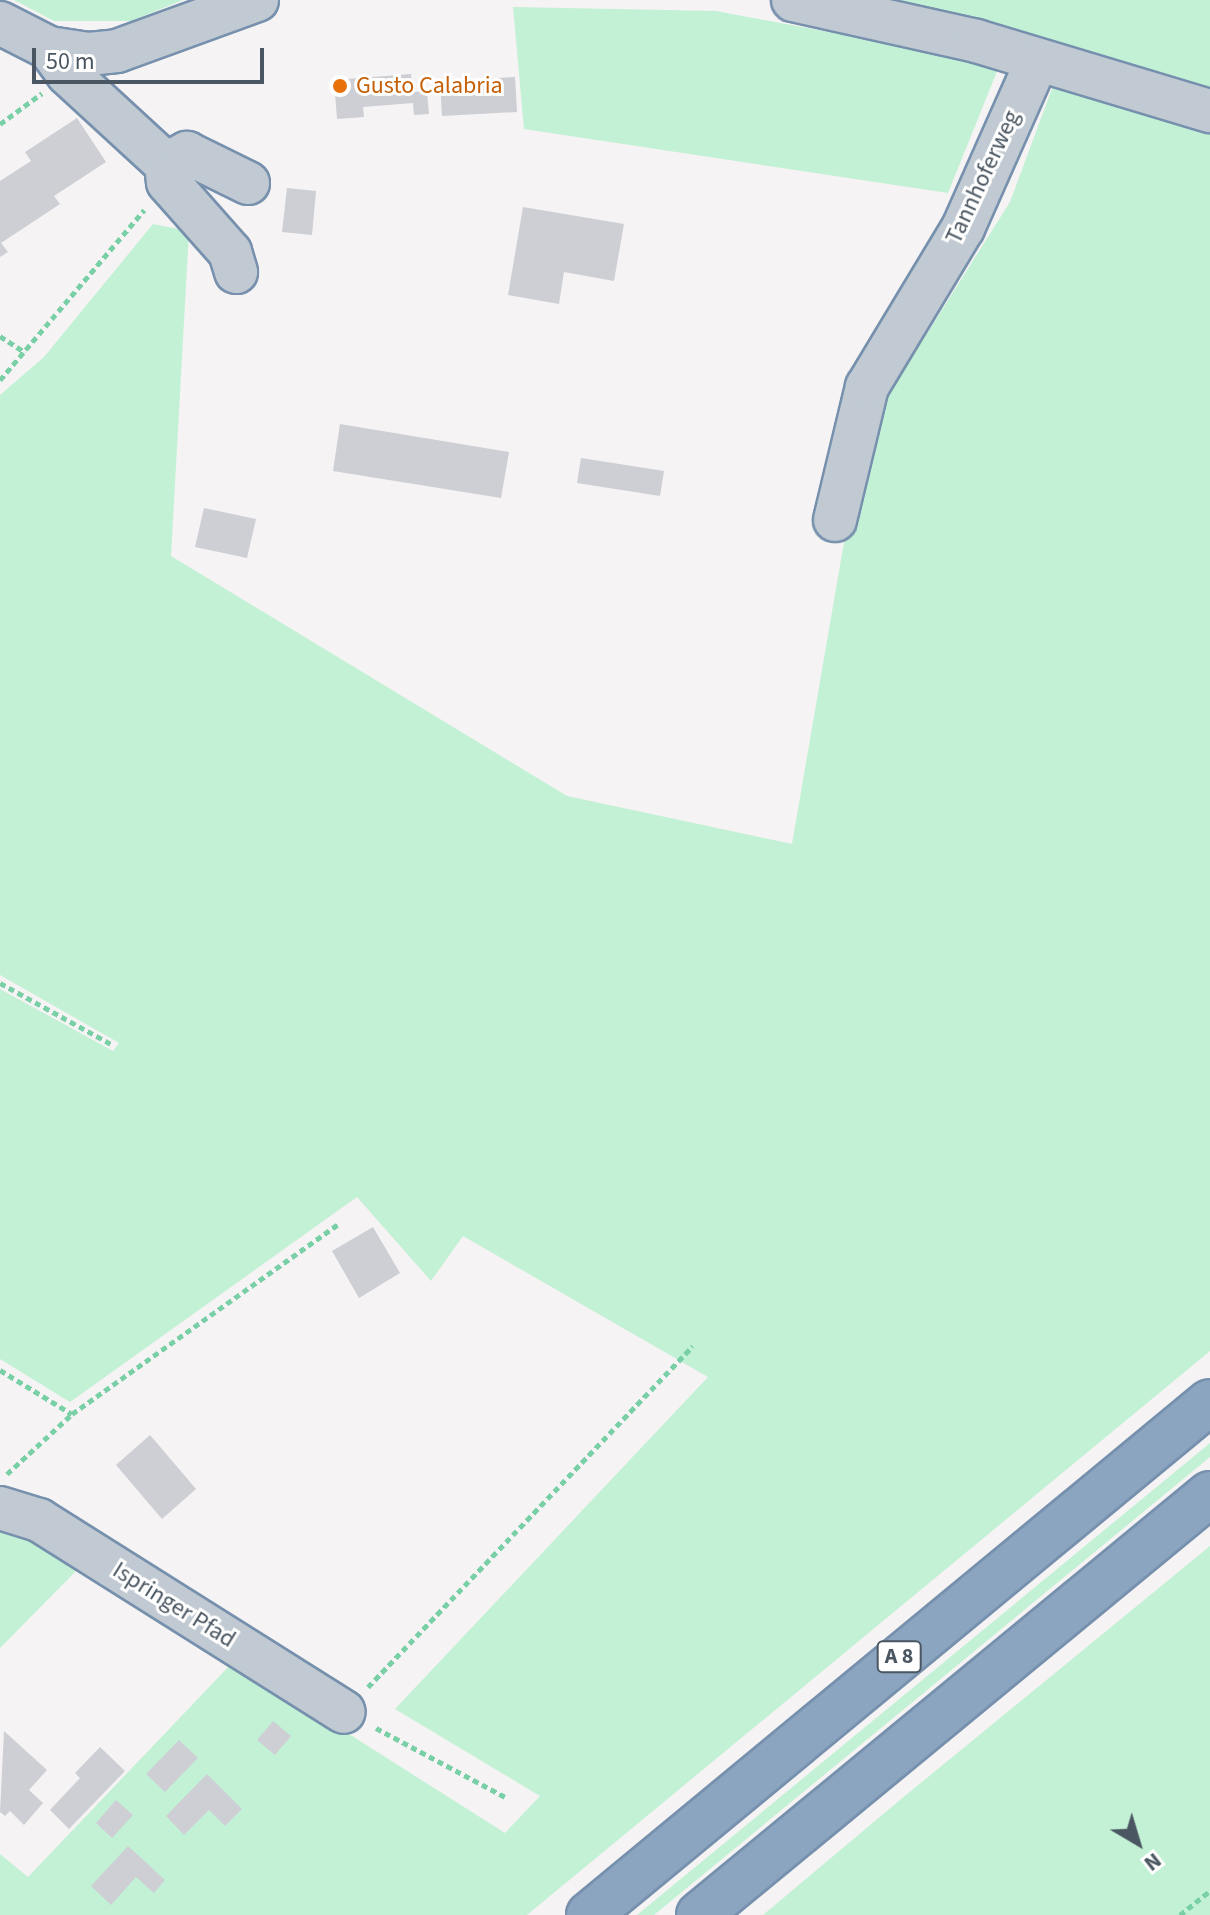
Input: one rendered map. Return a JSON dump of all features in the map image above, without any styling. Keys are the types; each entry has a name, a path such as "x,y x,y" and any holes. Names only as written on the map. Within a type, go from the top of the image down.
{"highway":[{"name":"A 8","path":"589,1915 1210,1402"},
{"path":"699,1915 1210,1494"}],"street":[{"path":"59,61 117,51 257,0"},
{"path":"793,0 976,41 1210,111"},
{"path":"0,23 59,61 167,173 230,252 236,272"},
{"name":"Tannhoferweg","path":"835,520 867,387 898,331 963,228 1037,61"},
{"path":"167,173 187,153 248,183"},
{"name":"Ispringer Pfad","path":"0,1508 39,1520 344,1712"}],"path":[{"path":"0,124 59,61"},
{"path":"0,380 167,173"},
{"path":"0,336 25,352"},
{"path":"0,983 111,1044"},
{"path":"0,1485 72,1414 338,1224"},
{"path":"505,1797 344,1712 693,1346"},
{"path":"0,1370 72,1414"},
{"path":"1180,1915 1210,1891"}],"green space":[{"path":"14,0 183,0 131,21 54,21"},
{"path":"899,0 1210,0 1210,1351 527,1915 0,1915 0,1854 28,1877 234,1661 505,1833 540,1796 395,1709 708,1377 463,1236 431,1281 357,1197 70,1402 0,1359 0,989 113,1051 119,1043 0,975 0,395 44,357 153,224 189,231 171,556 567,796 792,844 843,548 877,413 1010,202 1066,51"},
{"path":"513,7 716,11 1000,64 948,193 524,129"},
{"path":"1210,1443 1210,1457 654,1915 637,1915"},
{"path":"0,1526 81,1566 0,1648"},
{"path":"1210,1546 1210,1915 763,1915 900,1800"}],"building":[{"path":"411,74 412,92 427,91 429,114 414,115 413,103 363,107 364,117 337,119 334,80"},
{"path":"515,77 517,112 442,116 440,82"},
{"path":"77,118 106,162 54,196 60,204 1,243 8,252 0,257 0,181 31,161 25,152"},
{"path":"287,188 316,191 312,235 282,232"},
{"path":"523,207 624,224 614,281 564,272 559,304 508,295"},
{"path":"340,424 509,452 501,498 333,471"},
{"path":"581,458 664,471 660,496 577,483"},
{"path":"204,508 256,519 247,558 195,547"},
{"path":"373,1227 400,1273 359,1298 332,1251"},
{"path":"150,1435 196,1489 162,1519 116,1465"},
{"path":"273,1721 291,1736 275,1755 257,1740"},
{"path":"4,1731 47,1770 29,1790 43,1803 24,1825 10,1811 5,1816 0,1812"},
{"path":"179,1740 198,1758 165,1792 146,1774"},
{"path":"100,1747 125,1771 69,1829 50,1810 80,1778 75,1773"},
{"path":"207,1774 242,1809 225,1826 209,1810 184,1835 166,1816"},
{"path":"116,1800 133,1815 112,1838 96,1823"},
{"path":"128,1846 165,1880 154,1893 136,1877 111,1905 91,1886"}],"place":[{"name":"Gusto Calabria","path":"340,86"}]}
